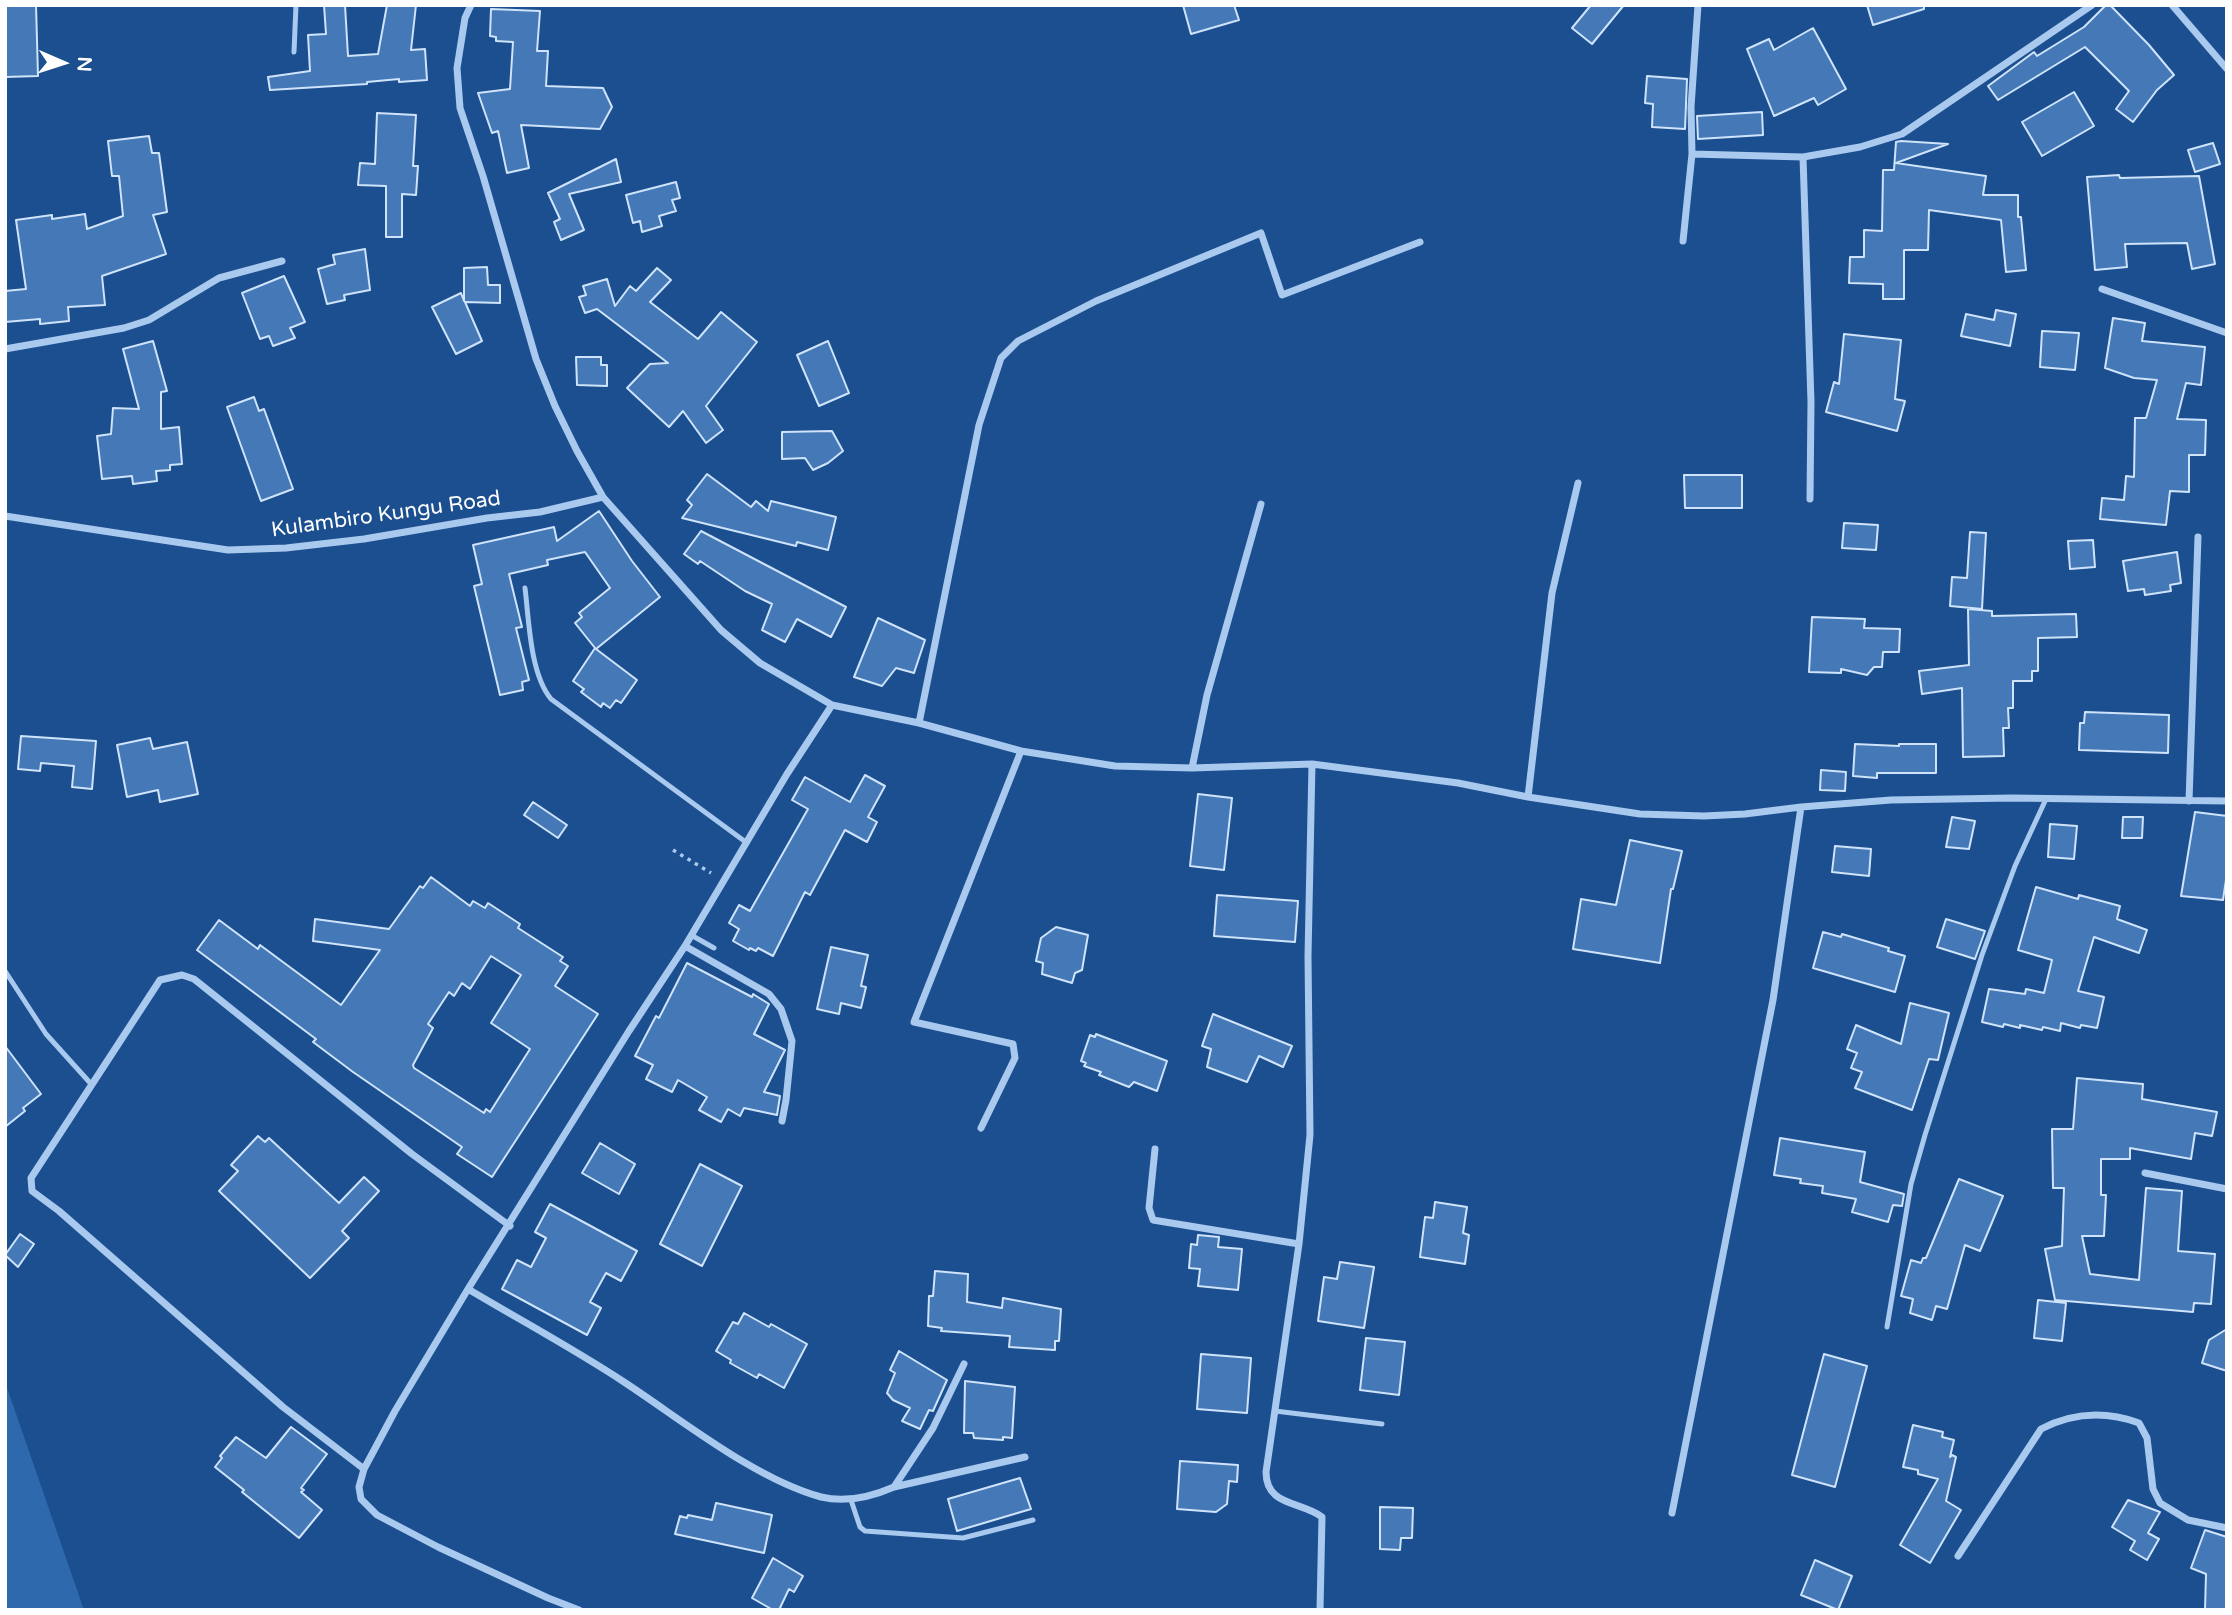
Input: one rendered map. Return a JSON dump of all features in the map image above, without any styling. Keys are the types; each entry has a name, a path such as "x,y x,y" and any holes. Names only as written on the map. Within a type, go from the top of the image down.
{"street":[{"path":"471,5 465,18 457,68 460,108 483,176 536,359 555,406 603,497 721,630 760,663 832,705 919,723 1021,751 1115,766 1192,768 1312,764 1458,783 1640,814 1745,814 1891,800 2227,801"},
{"path":"1684,242 1692,154 1690,107 1698,5"},
{"path":"1692,154 1803,157 1860,147 1902,134 2092,5"},
{"path":"2172,5 2227,69"},
{"path":"1803,157 1811,402 1810,499"},
{"path":"919,723 979,425 1001,358 1018,341 1096,302 1261,233 1282,295 1420,242"},
{"path":"5,349 124,328 149,320 219,278 282,261"},
{"path":"2102,289 2227,333"},
{"path":"1528,797 1552,593 1578,483"},
{"name":"Kulambiro Kungu Road","path":"5,516 228,550 286,548 364,539 487,518 540,512 603,497"},
{"path":"1192,768 1207,695 1261,504"},
{"path":"2189,801 2198,537"},
{"path":"579,1610 438,1547 377,1515 361,1499 359,1487 364,1469 395,1411 468,1289 685,946 832,705"},
{"path":"981,1128 1016,1058 1013,1044 914,1022 1021,751"},
{"path":"1312,764 1308,956 1310,1135 1299,1244 1266,1482 1283,1501 1314,1511 1322,1517 1320,1610"},
{"path":"1672,1513 1773,1000 1801,807"},
{"path":"685,946 769,994 781,1009 792,1041 782,1121"},
{"path":"364,1469 283,1407 59,1211 32,1191 31,1178 160,980 182,975 194,979 412,1154 510,1226"},
{"path":"1155,1149 1149,1208 1153,1220 1299,1244"},
{"path":"2145,1173 2227,1189"},
{"path":"468,1289 620,1379 747,1464 794,1488 824,1497 851,1500 894,1487 1025,1457"},
{"path":"894,1487 933,1428 964,1364"},
{"path":"1958,1556 2041,1429 2057,1420 2082,1415 2126,1418 2139,1423 2147,1438 2153,1489 2160,1503 2188,1520 2227,1528"}],"lane":[{"path":"294,52 296,5"},
{"path":"525,588 532,646 544,691 551,699 747,843"},
{"path":"1887,1327 1911,1184 1925,1135 1982,955 2015,866 2046,799"},
{"path":"691,935 714,948"},
{"path":"5,971 46,1034 92,1085"},
{"path":"1275,1411 1382,1424"},
{"path":"851,1500 860,1527 865,1531 963,1538 1033,1520"}],"path":[{"path":"673,850 725,881"}],"shaded area":[{"path":"5,1382 84,1610 5,1610"}],"building":[{"path":"5,5 36,5 38,76 5,77"},
{"path":"324,5 345,5 348,56 378,54 387,5 416,5 411,50 425,49 427,80 399,82 399,79 367,84 270,90 268,77 310,71 308,35 326,34"},
{"path":"1183,5 1234,5 1239,20 1191,34"},
{"path":"1591,5 1624,5 1592,44 1572,28"},
{"path":"1867,5 1924,5 1924,9 1873,25"},
{"path":"2106,5 2110,5 2149,45 2174,75 2157,90 2133,122 2116,109 2129,91 2085,47 1998,100 1988,86 2034,52 2037,56 2084,27"},
{"path":"491,9 540,11 537,51 548,51 546,86 603,88 612,107 600,129 521,125 529,168 507,173 498,131 492,133 478,93 510,89 513,42 496,41 496,37 490,36"},
{"path":"1813,28 1846,89 1818,105 1814,98 1774,116 1747,49 1769,39 1774,50"},
{"path":"1647,76 1687,79 1685,129 1652,127 1653,104 1645,103"},
{"path":"2074,92 2094,126 2042,156 2022,122"},
{"path":"1762,112 1763,135 1698,139 1697,116"},
{"path":"377,113 416,115 413,166 418,166 416,195 402,194 402,237 386,237 386,186 358,185 360,163 375,164"},
{"path":"149,136 152,153 159,153 167,212 153,215 166,254 102,276 105,305 68,307 69,321 40,324 40,319 5,322 5,291 26,289 16,220 52,215 52,219 85,214 87,229 123,216 119,176 112,176 108,141"},
{"path":"1896,142 1948,144 1896,163 1986,176 1983,195 2018,195 2018,217 2021,217 2026,270 2006,272 2001,220 1929,210 1928,250 1904,250 1904,299 1883,299 1883,284 1849,283 1850,257 1864,257 1864,230 1882,231 1883,170 1894,170"},
{"path":"2213,143 2220,164 2195,172 2188,150"},
{"path":"616,159 621,182 569,194 584,230 561,240 554,222 560,219 548,193"},
{"path":"2119,175 2120,178 2199,176 2215,264 2192,269 2187,243 2125,244 2127,267 2095,270 2087,177"},
{"path":"676,182 680,198 672,200 676,211 659,216 662,226 642,232 640,221 633,223 626,195"},
{"path":"365,249 370,290 344,295 345,300 327,304 318,269 335,264 333,255"},
{"path":"487,267 488,285 500,285 500,303 465,302 482,341 456,354 432,307 461,293 464,301 464,268"},
{"path":"657,268 671,280 650,302 698,339 721,312 757,342 706,406 723,430 706,443 683,411 669,427 627,388 650,364 668,363 597,309 585,313 579,297 586,295 583,286 607,279 615,306 630,286 636,291"},
{"path":"284,276 305,322 290,328 295,338 273,346 269,336 260,339 242,293"},
{"path":"1996,310 2016,314 2010,346 1961,336 1966,314 1994,320"},
{"path":"2113,318 2145,323 2142,341 2205,347 2201,385 2186,383 2177,419 2206,420 2205,455 2189,455 2189,492 2170,491 2166,525 2100,519 2102,498 2124,500 2126,476 2134,477 2135,418 2146,418 2157,380 2134,378 2105,368"},
{"path":"2042,331 2079,333 2075,370 2040,367"},
{"path":"1844,334 1901,340 1895,399 1905,401 1897,431 1826,412 1834,382 1839,384"},
{"path":"153,341 167,391 161,392 161,429 179,427 182,464 170,465 170,470 156,471 157,481 133,484 132,476 102,479 97,436 111,434 113,408 139,409 123,349"},
{"path":"828,341 849,393 819,406 797,355"},
{"path":"576,357 601,357 601,365 607,365 607,386 577,385"},
{"path":"254,397 259,411 264,409 293,489 261,501 227,407"},
{"path":"832,431 843,451 828,463 813,470 805,458 782,459 782,432"},
{"path":"707,474 751,507 756,501 768,511 771,501 836,517 828,550 797,542 796,546 682,518 692,505 687,500"},
{"path":"1684,475 1742,475 1742,508 1685,508"},
{"path":"599,511 660,597 596,649 637,680 621,703 616,700 610,708 603,703 601,707 581,692 584,689 573,681 595,648 575,623 582,617 579,613 610,588 585,552 547,560 548,565 509,574 522,627 516,628 529,680 522,682 523,690 500,695 474,586 482,584 473,545 554,527 557,541"},
{"path":"1844,523 1878,525 1876,550 1842,548"},
{"path":"701,531 846,607 831,637 797,619 785,642 762,630 772,604 684,554"},
{"path":"1970,532 1986,533 1982,609 1950,606 1952,577 1967,578"},
{"path":"2093,540 2095,567 2070,569 2068,541"},
{"path":"2177,552 2181,583 2170,585 2171,591 2145,595 2144,589 2128,591 2123,561"},
{"path":"1968,609 1992,611 1992,616 2076,614 2077,637 2038,638 2038,671 2032,671 2032,681 2013,681 2013,708 2008,708 2009,728 2003,728 2004,756 1963,757 1962,688 1922,694 1919,671 1969,665"},
{"path":"1812,617 1865,619 1864,628 1900,629 1899,652 1883,652 1882,667 1874,667 1867,675 1841,669 1841,673 1809,672"},
{"path":"878,618 925,640 914,673 896,668 882,686 854,677"},
{"path":"2085,712 2169,715 2168,753 2079,750 2080,723 2084,723"},
{"path":"21,736 96,741 92,789 72,787 74,766 41,763 40,771 18,769"},
{"path":"150,738 153,749 187,742 198,794 160,802 158,790 127,797 117,745"},
{"path":"1855,744 1936,744 1936,773 1877,773 1877,778 1853,776"},
{"path":"1821,770 1846,772 1845,791 1820,790"},
{"path":"865,775 885,786 868,817 877,822 867,842 845,830 810,895 805,892 773,956 758,948 756,951 750,948 749,950 733,941 739,929 729,923 739,905 750,911 808,809 792,800 805,777 850,802"},
{"path":"1198,794 1232,798 1224,870 1190,866"},
{"path":"533,802 567,825 558,838 524,815"},
{"path":"2195,812 2227,816 2227,873 2223,900 2181,896"},
{"path":"1952,817 1975,821 1969,849 1946,847"},
{"path":"2123,817 2143,817 2142,838 2122,838"},
{"path":"2050,824 2077,826 2074,859 2048,857"},
{"path":"1630,840 1682,851 1671,889 1660,963 1573,949 1581,899 1616,905"},
{"path":"1835,846 1871,849 1869,876 1832,872"},
{"path":"431,877 470,906 473,901 485,908 488,903 520,924 518,928 563,957 560,961 568,966 555,986 598,1014 492,1177 457,1154 462,1147 353,1072 313,1042 316,1039 197,950 219,920 258,949 260,945 341,1005 380,950 313,941 315,919 389,929 420,886 423,888","holes":["491,956 521,975 491,1023 530,1049 490,1112 486,1109 484,1113 413,1065 433,1028 428,1024 449,992 454,996 462,983 470,989"]},
{"path":"2036,887 2078,899 2079,895 2120,906 2117,919 2147,930 2139,953 2094,937 2078,991 2104,997 2097,1028 2081,1025 2080,1028 2061,1023 2060,1031 2020,1025 2020,1028 2004,1024 2003,1027 1982,1022 1989,989 2025,994 2026,989 2044,993 2052,960 2018,950"},
{"path":"1217,895 1298,901 1295,942 1214,936"},
{"path":"1946,919 1985,931 1975,959 1937,947"},
{"path":"1056,927 1088,935 1082,970 1075,973 1072,983 1042,974 1043,963 1036,961 1041,938"},
{"path":"1823,932 1841,937 1842,934 1889,948 1888,951 1905,956 1895,992 1813,968"},
{"path":"831,947 868,955 861,986 866,987 861,1008 841,1003 839,1014 817,1009"},
{"path":"687,963 769,1004 754,1034 785,1050 764,1092 780,1096 777,1115 744,1108 740,1116 728,1109 721,1122 699,1110 707,1097 678,1080 672,1092 646,1079 653,1065 635,1056 656,1016 659,1018"},
{"path":"1910,1003 1949,1013 1938,1060 1929,1059 1912,1110 1855,1088 1862,1072 1851,1068 1857,1053 1847,1049 1856,1025 1901,1044"},
{"path":"1213,1014 1292,1046 1283,1067 1259,1056 1247,1082 1207,1067 1211,1049 1202,1046"},
{"path":"1096,1034 1167,1061 1157,1091 1134,1082 1129,1087 1084,1066 1086,1063 1081,1061 1090,1035 1095,1037"},
{"path":"5,1046 41,1094 5,1127"},
{"path":"2077,1078 2143,1084 2142,1099 2217,1112 2212,1136 2195,1133 2191,1159 2130,1148 2130,1159 2101,1159 2101,1195 2106,1195 2104,1236 2082,1236 2090,1274 2139,1280 2146,1188 2182,1191 2178,1251 2215,1254 2211,1304 2194,1303 2193,1312 2055,1300 2045,1249 2062,1246 2064,1188 2053,1188 2052,1129 2073,1129"},
{"path":"258,1136 265,1142 269,1138 339,1203 364,1177 379,1191 342,1231 349,1238 310,1278 219,1191 238,1171 231,1165"},
{"path":"1780,1138 1865,1152 1860,1182 1904,1194 1902,1206 1893,1205 1888,1222 1852,1212 1856,1199 1822,1193 1823,1186 1800,1183 1801,1179 1774,1175"},
{"path":"600,1143 635,1164 619,1194 582,1173"},
{"path":"700,1164 742,1186 702,1266 660,1244"},
{"path":"1959,1179 2003,1196 1980,1251 1965,1245 1947,1309 1936,1306 1932,1320 1910,1313 1913,1299 1901,1296 1911,1260 1921,1263 1923,1258 1926,1258"},
{"path":"1435,1202 1467,1207 1463,1233 1469,1235 1465,1264 1420,1257 1425,1217 1433,1218"},
{"path":"550,1204 637,1251 621,1281 606,1273 590,1302 601,1308 587,1335 502,1289 517,1260 531,1267 546,1238 535,1232"},
{"path":"20,1234 34,1244 18,1267 5,1255"},
{"path":"1198,1235 1219,1237 1218,1247 1242,1249 1238,1290 1198,1286 1200,1269 1189,1268 1191,1244 1197,1245"},
{"path":"1340,1262 1374,1267 1364,1328 1318,1321 1324,1277 1337,1279"},
{"path":"935,1271 968,1274 967,1302 1002,1308 1003,1298 1061,1309 1059,1341 1055,1341 1055,1350 1009,1347 1010,1336 941,1331 942,1328 928,1326 929,1296 933,1296"},
{"path":"2038,1300 2066,1303 2062,1341 2034,1338"},
{"path":"744,1313 807,1344 784,1388 759,1374 757,1378 730,1363 731,1360 716,1351 733,1322 738,1324"},
{"path":"2227,1329 2227,1371 2202,1363 2209,1340"},
{"path":"1366,1338 1405,1342 1399,1395 1360,1390"},
{"path":"899,1351 947,1380 933,1411 929,1410 920,1429 902,1421 910,1408 893,1400 887,1393 895,1373 890,1370"},
{"path":"1201,1354 1251,1358 1247,1413 1197,1409"},
{"path":"1824,1354 1867,1366 1835,1487 1792,1475"},
{"path":"965,1381 1015,1387 1012,1438 974,1438 973,1433 964,1433"},
{"path":"1913,1425 1943,1432 1942,1437 1954,1440 1950,1457 1956,1457 1946,1501 1961,1510 1930,1563 1900,1545 1938,1479 1903,1467"},
{"path":"291,1427 327,1454 301,1488 304,1490 301,1492 322,1510 299,1538 215,1467 222,1458 220,1456 236,1437 266,1458"},
{"path":"1180,1461 1238,1465 1237,1482 1229,1481 1227,1504 1216,1512 1177,1509"},
{"path":"1020,1478 1031,1509 957,1531 948,1499"},
{"path":"2128,1500 2160,1512 2148,1533 2159,1539 2147,1560 2130,1550 2135,1541 2112,1527"},
{"path":"716,1503 772,1515 764,1553 675,1534 680,1516 712,1520"},
{"path":"1380,1507 1413,1508 1412,1538 1401,1538 1400,1550 1380,1549"},
{"path":"2205,1530 2227,1537 2227,1610 2205,1610 2206,1574 2191,1568"},
{"path":"773,1558 803,1576 794,1592 789,1589 779,1610 773,1610 752,1598"},
{"path":"1815,1560 1852,1576 1838,1610 1801,1595"}]}
